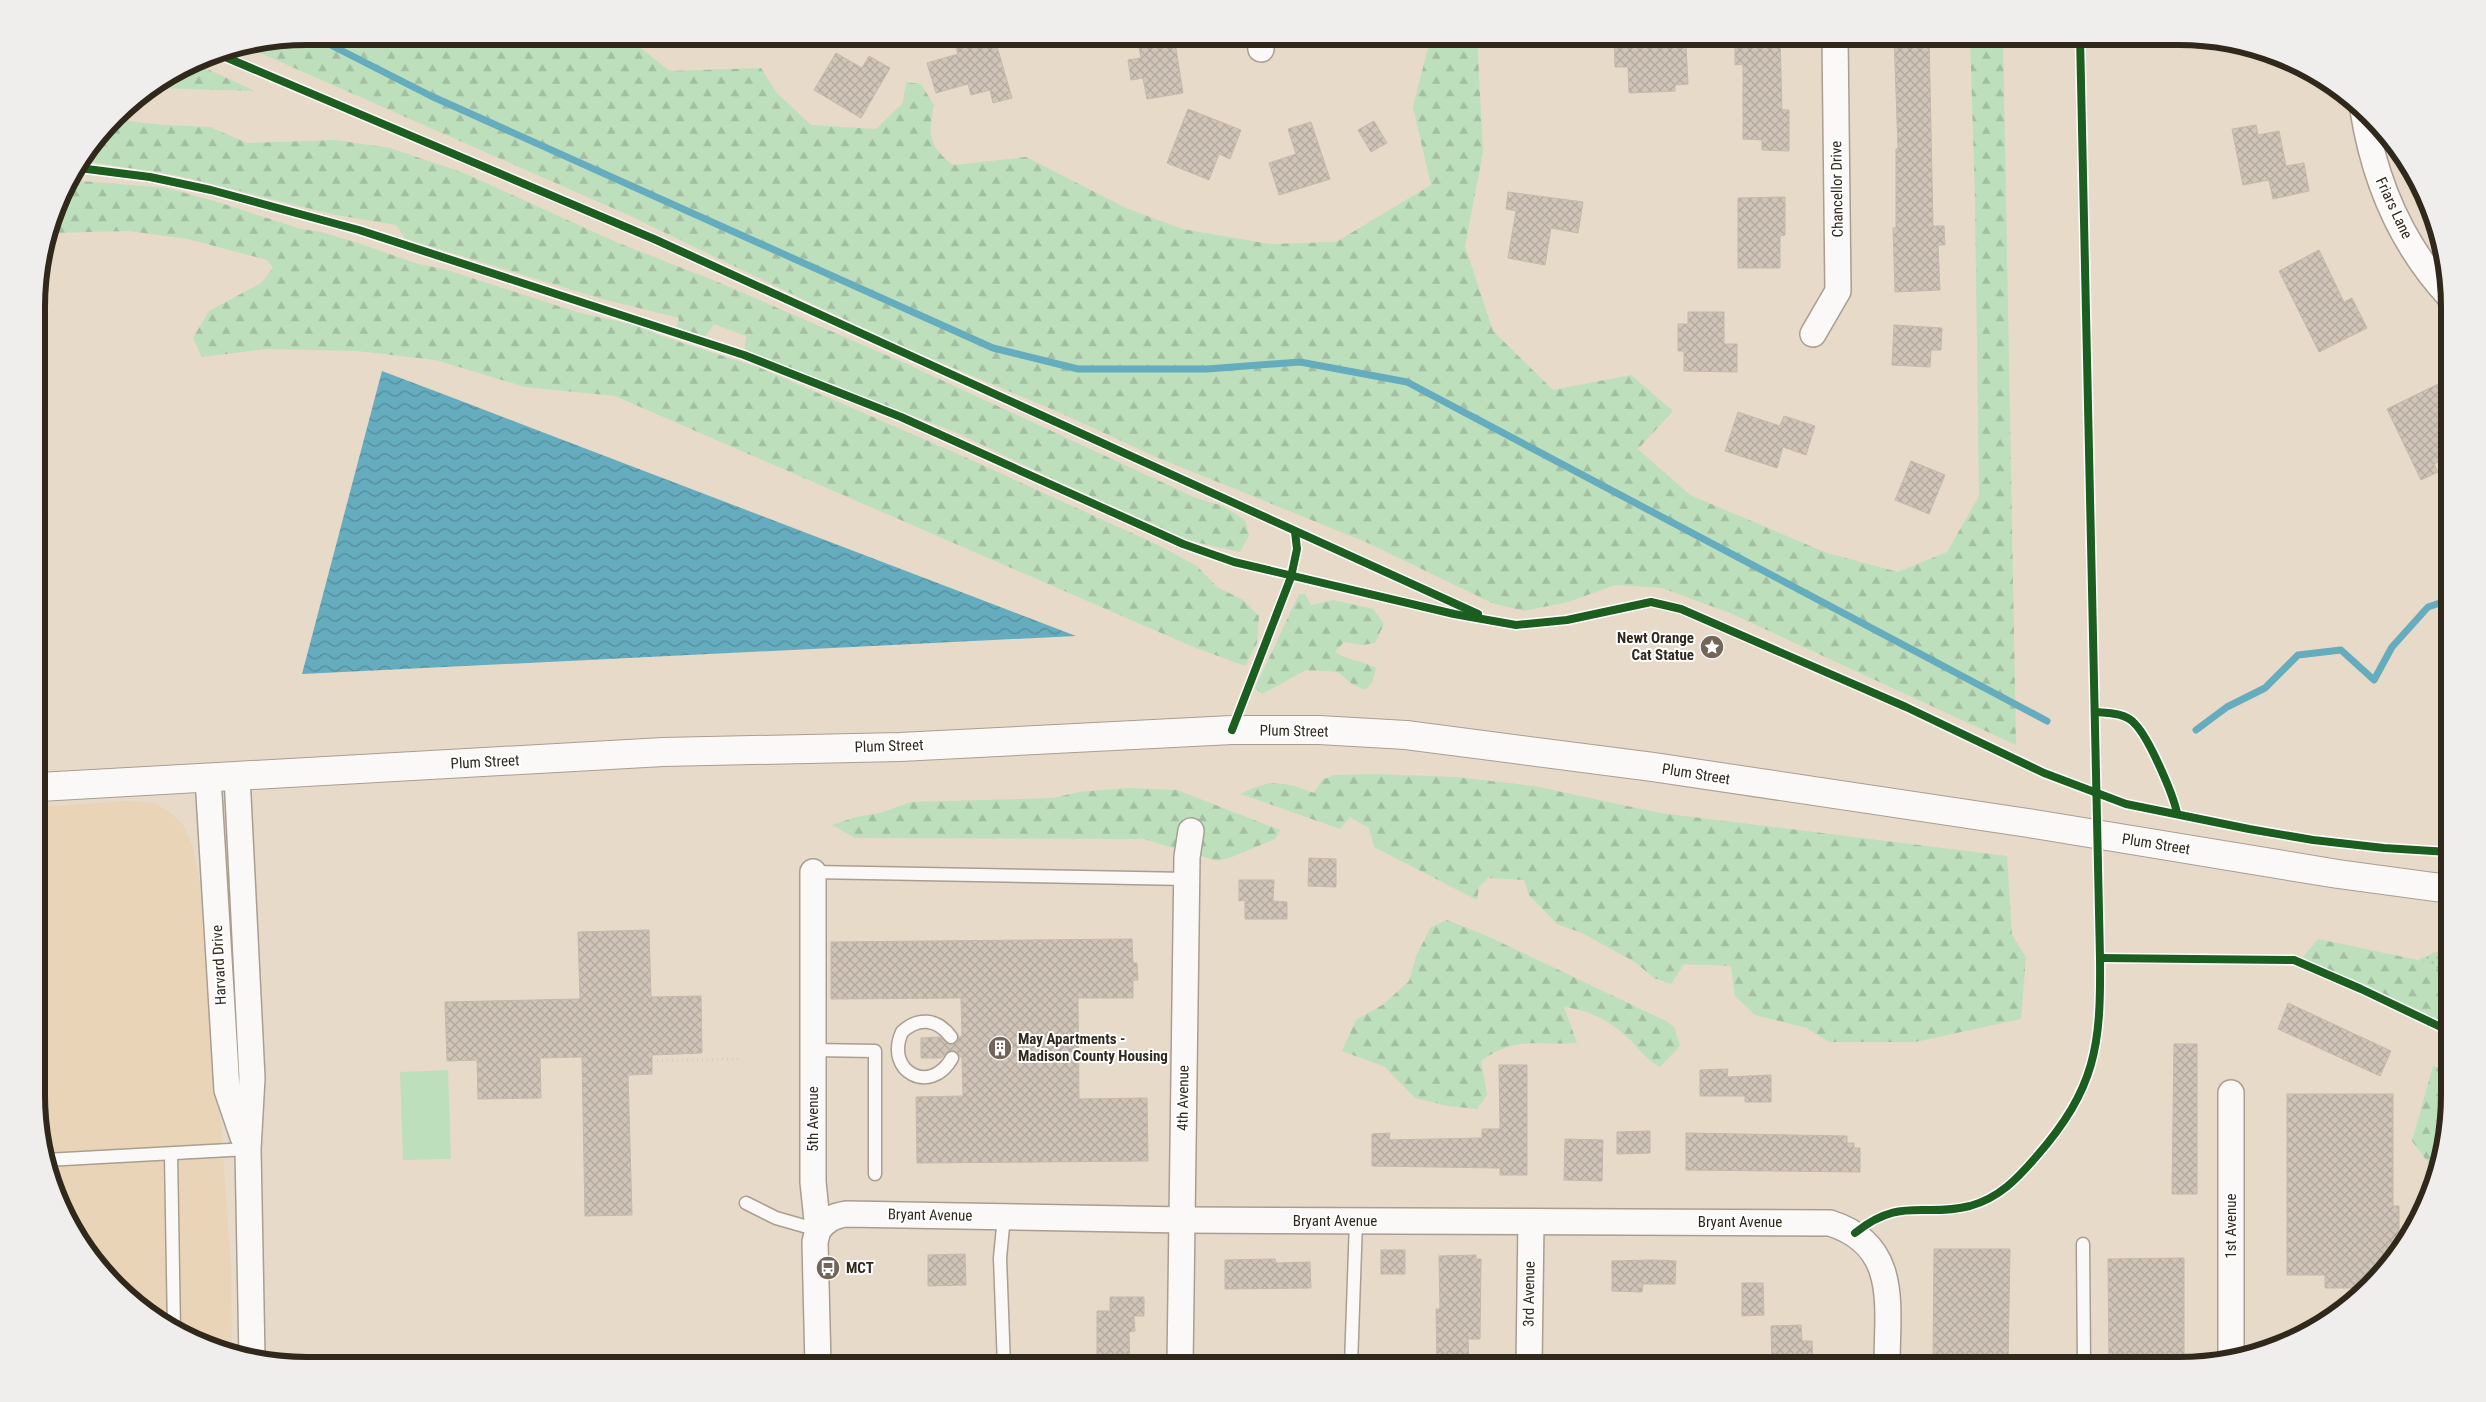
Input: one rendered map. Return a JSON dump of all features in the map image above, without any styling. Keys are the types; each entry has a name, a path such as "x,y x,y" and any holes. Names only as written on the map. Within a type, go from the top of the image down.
{"main road":[{"name":"Plum Street","path":"45,787 663,752 900,746 1232,730 1319,730 1406,736 1653,767 2028,823 2338,874 2441,888"}],"street":[{"name":"Chancellor Drive","path":"1813,334 1838,291 1836,45"},
{"name":"Friars Lane","path":"2365,123 2369,146 2380,183 2396,220 2420,259 2440,284"},
{"name":"Harvard Drive","path":"237,776 252,1078 248,1149 252,1351"},
{"name":"Harvard Drive","path":"208,778 227,1090 248,1149"},
{"name":"4th Avenue","path":"1180,1357 1187,879 1191,831"},
{"name":"5th Avenue","path":"813,872 813,1182 818,1230 816,1242 818,1357"},
{"name":"1st Avenue","path":"2231,1093 2231,1352"},
{"name":"Bryant Avenue","path":"818,1230 824,1222 834,1216 846,1214 1183,1220 1830,1223 1856,1233 1874,1252 1884,1270 1887,1285 1887,1357"},
{"name":"3rd Avenue","path":"1529,1357 1531,1223"}],"lane":[{"path":"813,872 1187,879"},
{"path":"951,1037 937,1023 918,1022 902,1032 896,1051 904,1069 921,1078 940,1074 952,1058"},
{"path":"814,1050 896,1051"},
{"path":"875,1051 875,1174"},
{"path":"53,1160 248,1149"},
{"path":"171,1154 174,1321"},
{"path":"746,1203 776,1218 818,1230"},
{"path":"1004,1216 1000,1258 1004,1357"},
{"path":"1351,1357 1356,1221"},
{"path":"2083,1244 2084,1357"}],"path":[{"path":"652,1061 738,1059"}],"shaded area":[{"path":"127,801 155,803 172,814 184,826 193,847 206,917 231,1267 232,1346 207,1337 176,1322 134,1292 110,1268 89,1240 72,1211 59,1179 47,1129 45,1095 45,807"}],"green space":[{"path":"307,45 637,45 670,71 761,68 776,92 811,125 876,129 903,103 906,82 921,84 934,105 931,132 934,145 953,165 1026,157 1126,208 1182,229 1270,244 1336,242 1431,185 1413,107 1428,45 1477,45 1483,152 1465,246 1493,331 1553,390 1631,375 1673,411 1638,449 1690,495 1827,553 1898,572 1947,552 1979,496 1975,200 1970,45 2003,45 2016,745 1730,613 1662,588 1615,585 1568,602 1524,611 1492,603 1368,543 1156,457 1056,411 894,343 626,214 254,50"},
{"path":"203,67 255,91 163,88"},
{"path":"123,121 210,127 247,143 336,140 390,148 464,173 616,242 720,283 909,365 1196,498 1223,506 1245,520 1249,535 1240,552 1191,541 1053,479 960,434 779,364 744,355 746,336 714,324 705,337 677,327 679,318 602,299 406,239 396,225 336,215 175,175 89,162 110,134"},
{"path":"78,181 167,188 301,229 321,232 358,243 415,263 447,270 580,313 640,326 661,336 760,368 958,454 1158,545 1197,566 1217,587 1243,600 1259,616 1257,643 1245,666 1191,646 615,396 525,387 436,360 357,351 267,349 202,357 193,338 209,311 261,283 273,268 267,260 188,239 129,231 56,233"},
{"path":"1299,594 1305,594 1311,605 1333,600 1373,609 1384,624 1375,643 1363,645 1344,642 1335,652 1376,668 1372,683 1365,690 1352,684 1338,672 1306,670 1262,694 1255,688"},
{"path":"1377,774 1456,777 1534,786 1660,813 2007,856 2012,935 2026,957 2021,1019 1915,1042 1829,1042 1807,1028 1755,1015 1735,996 1731,966 1684,964 1671,984 1654,978 1635,962 1582,933 1557,924 1529,895 1524,880 1488,878 1479,887 1477,900 1374,847 1369,828 1350,817 1340,829 1241,794 1260,786 1278,783 1295,786 1314,793 1322,780 1334,775"},
{"path":"1128,788 1177,790 1280,830 1275,839 1232,857 1217,861 1144,839 855,838 832,825 856,817 880,813 911,802 1053,798 1079,792"},
{"path":"1447,920 1485,935 1666,1021 1674,1027 1680,1046 1660,1067 1645,1056 1630,1039 1611,1024 1581,1010 1564,1007 1577,1043 1528,1043 1505,1048 1493,1053 1481,1061 1487,1095 1477,1109 1448,1106 1415,1098 1385,1067 1342,1051 1356,1020 1384,1004 1409,981 1416,956 1431,927"},
{"path":"2318,939 2418,960 2441,971 2441,1023 2361,989 2303,957"},
{"path":"2441,950 2441,971 2418,960"},
{"path":"2433,1066 2441,1068 2439,1129 2431,1166 2412,1141"},
{"path":"448,1070 451,1159 403,1160 400,1072"}],"water":[{"path":"382,371 456,399 1076,636 302,674"}],"building":[{"path":"955,45 997,45 1012,98 993,103 990,90 971,95 968,84 936,93 927,63 958,54"},
{"path":"1139,45 1175,45 1183,93 1147,99 1143,78 1131,80 1128,60 1141,58"},
{"path":"1614,45 1650,45 1650,47 1686,46 1688,84 1675,85 1675,91 1629,93 1628,67 1615,67"},
{"path":"1735,45 1780,45 1782,110 1789,110 1789,151 1762,150 1762,140 1743,139 1743,64 1735,65"},
{"path":"1894,45 1929,45 1933,226 1944,226 1945,245 1938,245 1940,290 1895,292 1893,228 1896,228 1896,149 1898,149"},
{"path":"836,53 862,68 869,56 890,68 861,118 814,90"},
{"path":"1188,109 1241,130 1230,159 1219,154 1209,180 1167,163"},
{"path":"1374,121 1387,143 1371,152 1358,130"},
{"path":"1311,122 1330,179 1279,195 1269,163 1296,154 1288,129"},
{"path":"2256,125 2258,135 2279,131 2286,166 2304,163 2309,191 2273,199 2269,180 2243,185 2232,129"},
{"path":"1508,192 1583,202 1578,233 1551,228 1545,265 1508,258 1516,211 1506,209"},
{"path":"1785,197 1785,235 1780,236 1780,268 1738,268 1738,198"},
{"path":"2319,250 2344,302 2352,298 2367,328 2319,352 2279,271"},
{"path":"1688,312 1724,312 1724,344 1737,344 1737,372 1684,371 1684,351 1678,351 1678,324 1688,324"},
{"path":"1894,325 1942,328 1941,350 1931,350 1930,367 1892,365"},
{"path":"2438,384 2441,390 2441,461 2434,464 2438,472 2421,480 2387,409"},
{"path":"1738,412 1780,426 1784,416 1815,426 1806,455 1783,447 1777,468 1725,451"},
{"path":"1911,461 1945,475 1929,514 1895,500"},
{"path":"1309,858 1336,859 1336,887 1308,886"},
{"path":"1239,880 1274,880 1273,901 1287,902 1287,919 1245,919 1245,900 1239,901"},
{"path":"649,930 651,997 701,996 702,1053 652,1055 652,1074 628,1075 632,1215 585,1216 582,1057 540,1058 541,1098 478,1099 477,1060 447,1061 445,1002 580,999 578,932"},
{"name":"May Apartments - Madison County Housing","path":"1132,939 1133,963 1137,963 1138,980 1133,980 1133,998 1078,998 1079,1099 1147,1098 1148,1161 917,1163 916,1097 963,1096 962,1058 953,1050 941,1058 921,1058 921,1038 940,1037 948,1044 957,1043 959,1037 962,1036 961,998 831,999 831,942"},
{"path":"2288,1003 2391,1051 2380,1076 2278,1029"},
{"path":"2174,1044 2197,1044 2197,1194 2172,1194"},
{"path":"1499,1065 1527,1065 1527,1175 1500,1175 1500,1168 1372,1166 1372,1134 1390,1133 1389,1140 1482,1138 1482,1129 1500,1129"},
{"path":"1728,1069 1727,1077 1771,1075 1771,1102 1745,1102 1745,1096 1700,1096 1700,1070"},
{"path":"2287,1094 2393,1094 2393,1206 2399,1206 2399,1237 2376,1268 2356,1288 2325,1288 2325,1275 2287,1275"},
{"path":"1650,1131 1650,1153 1617,1154 1617,1132"},
{"path":"1686,1133 1847,1136 1847,1143 1854,1143 1854,1148 1860,1148 1860,1172 1686,1170"},
{"path":"1565,1139 1603,1140 1602,1181 1564,1180"},
{"path":"1934,1249 2010,1249 2008,1357 1933,1357"},
{"path":"1381,1250 1405,1250 1405,1274 1381,1274"},
{"path":"965,1254 966,1285 928,1286 928,1255"},
{"path":"1476,1255 1476,1259 1481,1259 1480,1339 1468,1339 1469,1357 1437,1357 1436,1309 1440,1309 1439,1256"},
{"path":"2184,1258 2184,1357 2109,1357 2108,1259"},
{"path":"1275,1259 1276,1263 1310,1262 1311,1288 1225,1289 1225,1260"},
{"path":"1612,1261 1676,1261 1675,1284 1643,1284 1642,1292 1612,1291"},
{"path":"1742,1283 1763,1283 1764,1315 1742,1316"},
{"path":"1110,1297 1144,1297 1144,1316 1134,1316 1135,1331 1129,1332 1130,1357 1097,1357 1097,1311 1110,1311"},
{"path":"1801,1325 1802,1341 1812,1341 1813,1357 1772,1357 1771,1326"}],"waterway":[{"path":"331,45 431,96 993,348 1078,369 1207,369 1300,362 1407,382 2047,721"},
{"path":"2196,730 2227,707 2265,688 2298,655 2341,650 2374,680 2392,647 2428,607 2441,603"}],"cycle path":[{"path":"1855,1233 1871,1222 1899,1211 1953,1209 1970,1206 1990,1198 2007,1187 2036,1157 2071,1109 2083,1087 2091,1065 2096,1041 2099,1017 2100,958 2080,45"},
{"path":"227,58 654,239 1478,614"},
{"path":"85,169 150,177 211,190 359,230 744,355 901,417 1183,544 1234,562 1454,614 1516,625 1567,620 1651,602 1681,609 1906,707 2044,773 2126,804 2313,840 2384,848 2441,852"},
{"path":"1232,730 1291,577 1297,549 1295,532"},
{"path":"2095,712 2111,713 2127,718 2141,731 2160,767 2177,813"},
{"path":"2100,958 2294,960 2441,1027"}],"place":[{"name":"Newt Orange Cat Statue","path":"1712,647"},
{"name":"May Apartments - Madison County Housing","path":"1000,1048"},
{"name":"MCT","path":"828,1268"}]}
